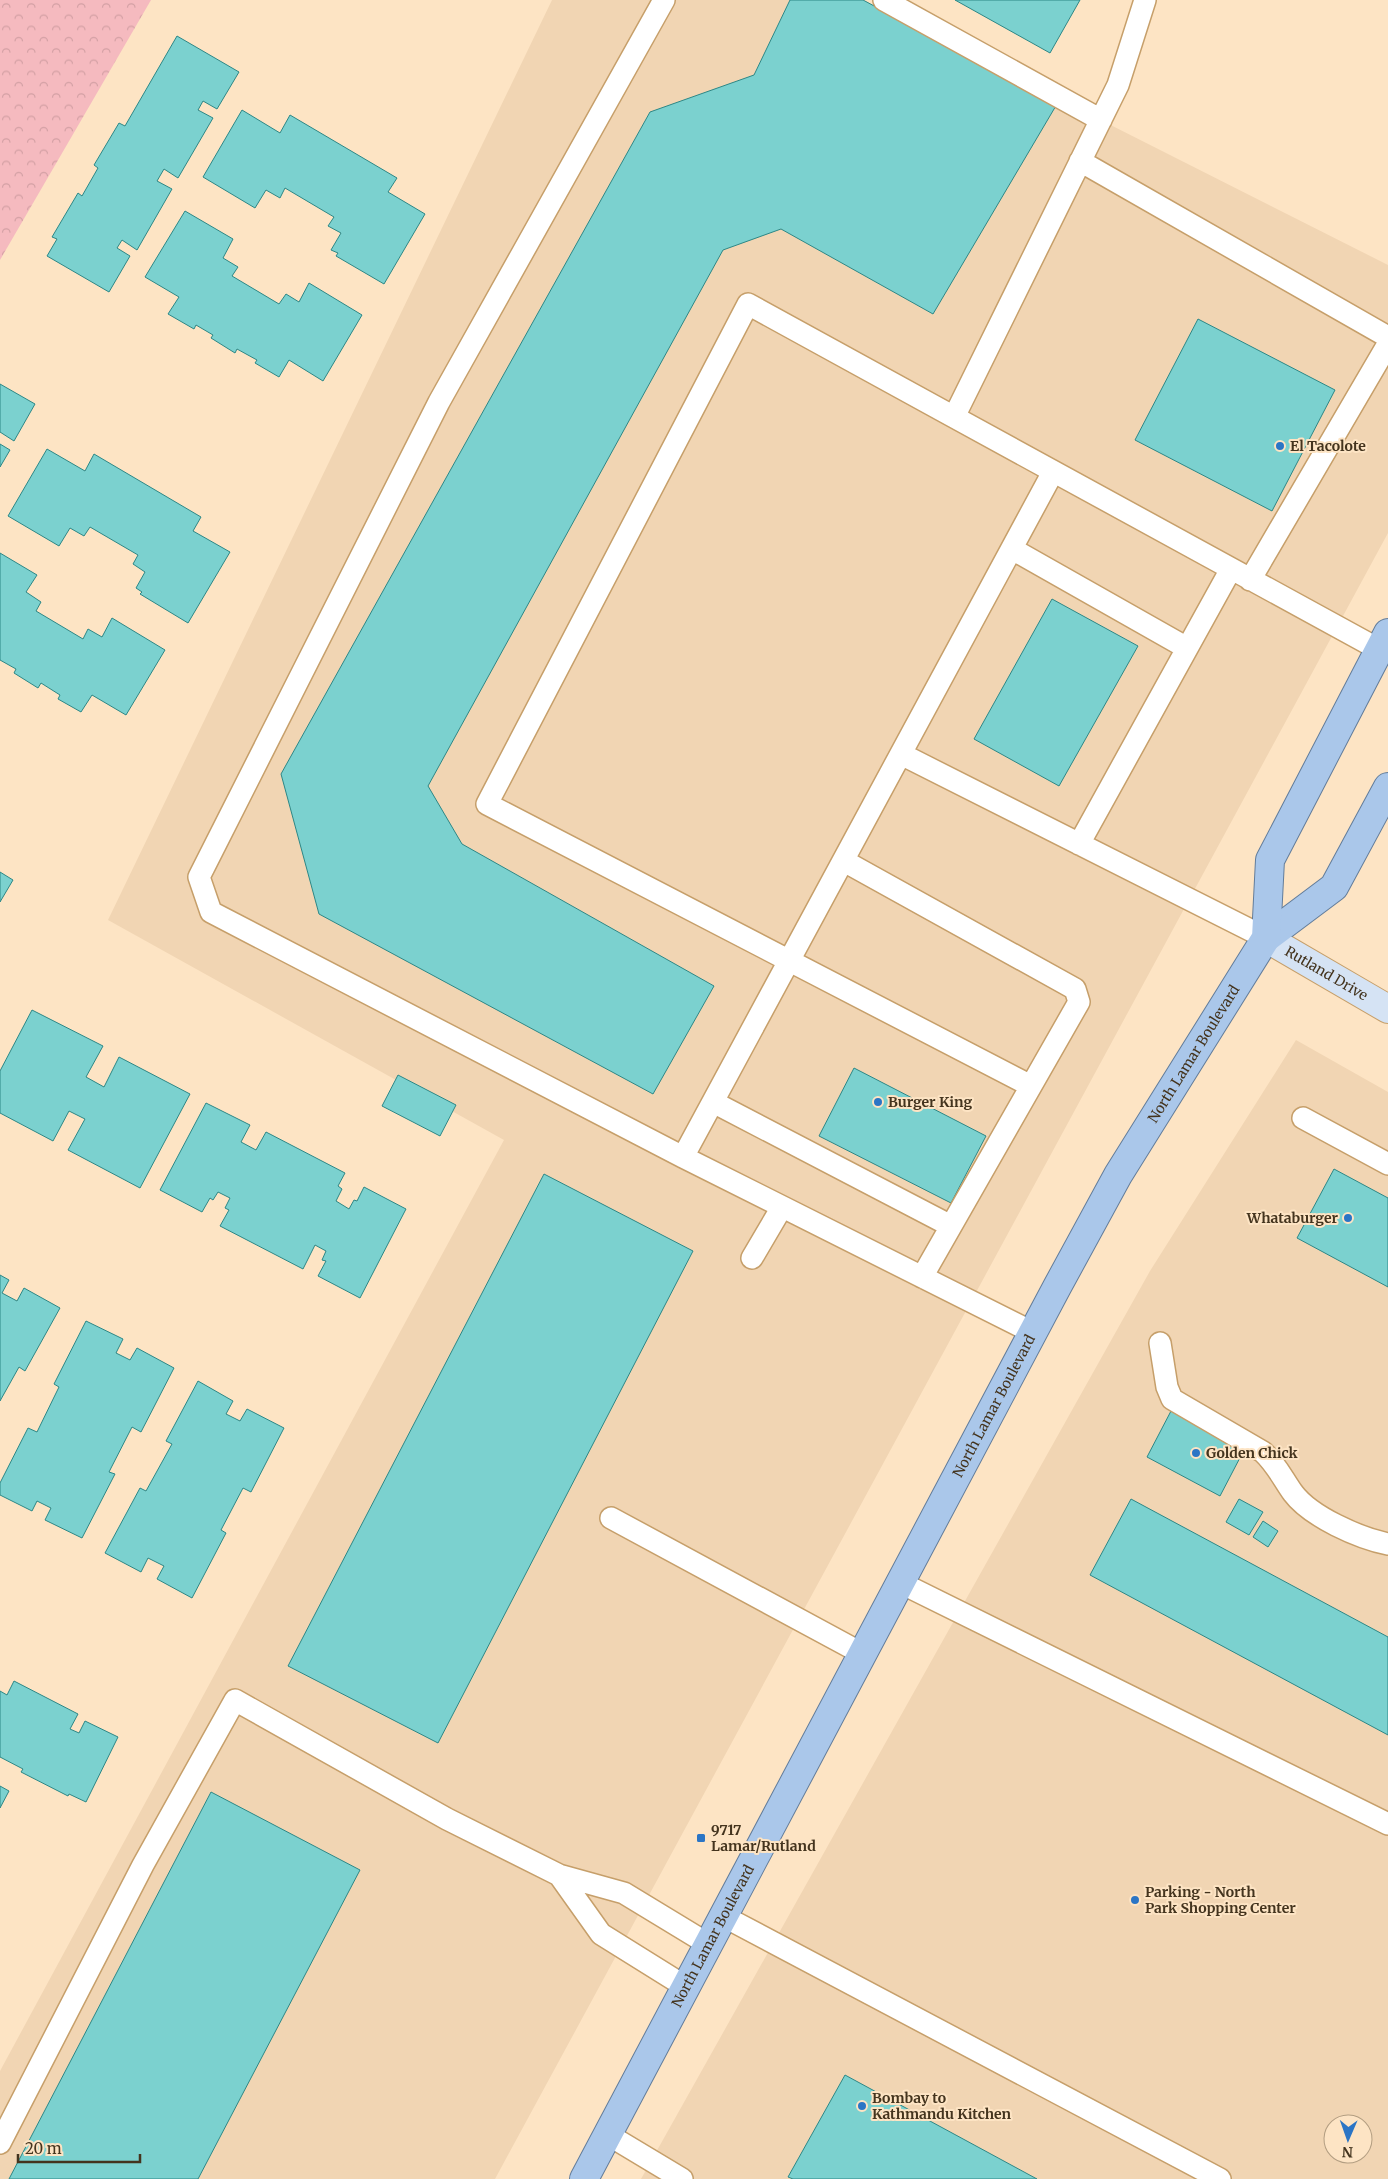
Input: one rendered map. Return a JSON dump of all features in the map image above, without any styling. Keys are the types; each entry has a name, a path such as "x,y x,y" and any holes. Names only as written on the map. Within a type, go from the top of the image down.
{"main road":[{"name":"North Lamar Boulevard","path":"584,2179 1118,1175 1266,938 1270,860 1384,641"},
{"path":"1266,938 1334,887 1388,788"}],"street":[{"name":"Rutland Drive","path":"1266,938 1388,1010"}],"lane":[{"path":"664,0 439,402 200,877 210,912 683,1157 1034,1333"},
{"path":"884,0 1101,120"},
{"path":"954,417 1118,85 1145,0"},
{"path":"1080,161 1388,337"},
{"path":"1031,1086 487,804 748,304 1250,580 1384,641"},
{"path":"1250,580 1388,344"},
{"path":"683,1157 1053,472"},
{"path":"1012,549 1187,648"},
{"path":"1079,844 1231,569"},
{"path":"901,754 1266,938"},
{"path":"844,861 1075,989 1080,1002 922,1277"},
{"path":"713,1102 951,1226"},
{"path":"1303,1118 1388,1164"},
{"path":"752,1258 782,1207"},
{"path":"1160,1343 1167,1387 1172,1399 1263,1452 1272,1460 1294,1494 1307,1506 1340,1527 1368,1540 1388,1544"},
{"path":"611,1518 863,1654"},
{"path":"901,1583 1388,1824"},
{"path":"0,2143 143,1865 235,1700 447,1819 559,1875 624,1893 708,1944"},
{"path":"559,1875 601,1934 686,1987"},
{"path":"723,1916 1220,2179"},
{"path":"607,2134 682,2179"}],"shaded area":[{"path":"552,0 863,0 1388,265 1388,533 495,2179 0,2179 0,2071 504,1140 108,920"},
{"path":"1296,1040 1388,1092 1388,2179 641,2179 1150,1271"}],"green space":[{"path":"0,0 151,0 0,260"}],"building":[{"path":"790,0 863,0 1057,104 933,314 781,229 723,250 428,786 462,844 714,986 653,1094 319,914 281,774 650,112 754,75"},
{"path":"955,0 1080,0 1050,53"},
{"path":"177,36 239,72 217,109 203,101 198,110 213,118 178,178 164,169 157,181 172,189 137,250 122,240 117,248 130,256 109,292 47,256 57,239 52,237 78,193 82,196 98,168 94,165 119,123 125,126"},
{"path":"242,110 280,133 290,115 397,178 388,192 425,214 384,284 336,256 338,253 331,250 341,233 328,226 334,217 285,188 280,198 266,190 255,208 203,177"},
{"path":"185,211 233,239 223,258 238,267 232,276 279,304 286,294 299,302 309,283 362,315 323,381 289,360 279,377 255,363 257,360 237,349 235,353 211,338 213,335 196,325 194,329 168,314 179,297 145,277"},
{"path":"1198,319 1335,390 1272,511 1135,440"},
{"path":"0,384 35,404 14,441 0,432"},
{"path":"0,444 10,450 0,467"},
{"path":"47,449 85,471 94,454 201,517 193,531 230,552 188,623 140,594 142,592 136,588 145,572 133,564 138,555 90,527 84,536 70,528 59,546 8,516"},
{"path":"0,553 37,575 26,592 41,602 36,611 83,639 88,629 102,637 112,618 165,650 126,715 92,695 81,712 58,699 60,695 41,683 38,688 14,673 16,669 0,660"},
{"path":"1052,599 1138,646 1059,786 974,739"},
{"path":"0,872 13,880 0,902"},
{"path":"32,1010 103,1046 86,1077 104,1087 119,1057 190,1094 140,1188 68,1150 85,1119 69,1111 53,1141 0,1113 0,1071"},
{"name":"Burger King","path":"854,1068 986,1136 951,1203 819,1136"},
{"path":"398,1075 456,1105 440,1136 382,1106"},
{"path":"206,1103 250,1125 241,1142 256,1150 266,1132 345,1173 338,1186 342,1189 336,1201 349,1209 354,1200 357,1201 364,1187 406,1209 360,1298 318,1276 326,1261 322,1260 326,1251 315,1245 303,1269 220,1226 229,1210 225,1208 230,1198 218,1192 213,1200 210,1198 202,1212 160,1190"},
{"name":"Whataburger","path":"1334,1169 1388,1198 1388,1287 1297,1238"},
{"path":"544,1174 693,1251 438,1743 288,1666"},
{"path":"0,1275 9,1280 2,1293 17,1301 24,1288 60,1308 25,1371 19,1367 0,1401"},
{"path":"86,1321 123,1339 116,1353 130,1360 137,1348 174,1368 141,1432 132,1427 109,1472 115,1474 82,1538 45,1520 51,1508 37,1501 32,1511 0,1495 0,1483 28,1428 37,1432 59,1387 54,1384"},
{"path":"198,1381 233,1401 226,1414 240,1421 247,1409 284,1428 251,1492 243,1488 221,1530 226,1533 192,1598 157,1579 164,1566 148,1558 141,1572 105,1553 140,1488 146,1491 172,1444 166,1441"},
{"name":"Golden Chick","path":"1171,1411 1244,1450 1220,1496 1147,1457"},
{"path":"1131,1499 1388,1637 1388,1735 1090,1575"},
{"path":"1239,1499 1263,1512 1249,1535 1226,1522"},
{"path":"1263,1521 1278,1531 1268,1547 1253,1537"},
{"path":"14,1681 78,1714 70,1729 79,1733 85,1721 118,1737 86,1802 69,1794 68,1796 21,1772 23,1769 0,1757 0,1691 7,1695"},
{"path":"0,1786 9,1791 0,1808"},
{"path":"211,1792 360,1870 198,2179 9,2179"},
{"path":"845,2075 1037,2179 793,2179 788,2177"}],"place":[{"name":"El Tacolote","path":"1280,446"},
{"name":"Burger King","path":"878,1102"},
{"name":"Whataburger","path":"1348,1218"},
{"name":"Golden Chick","path":"1196,1453"},
{"name":"9717 Lamar/Rutland","path":"701,1838"},
{"name":"Parking - North Park Shopping Center","path":"1135,1900"},
{"name":"Bombay to Kathmandu Kitchen","path":"862,2106"}]}
